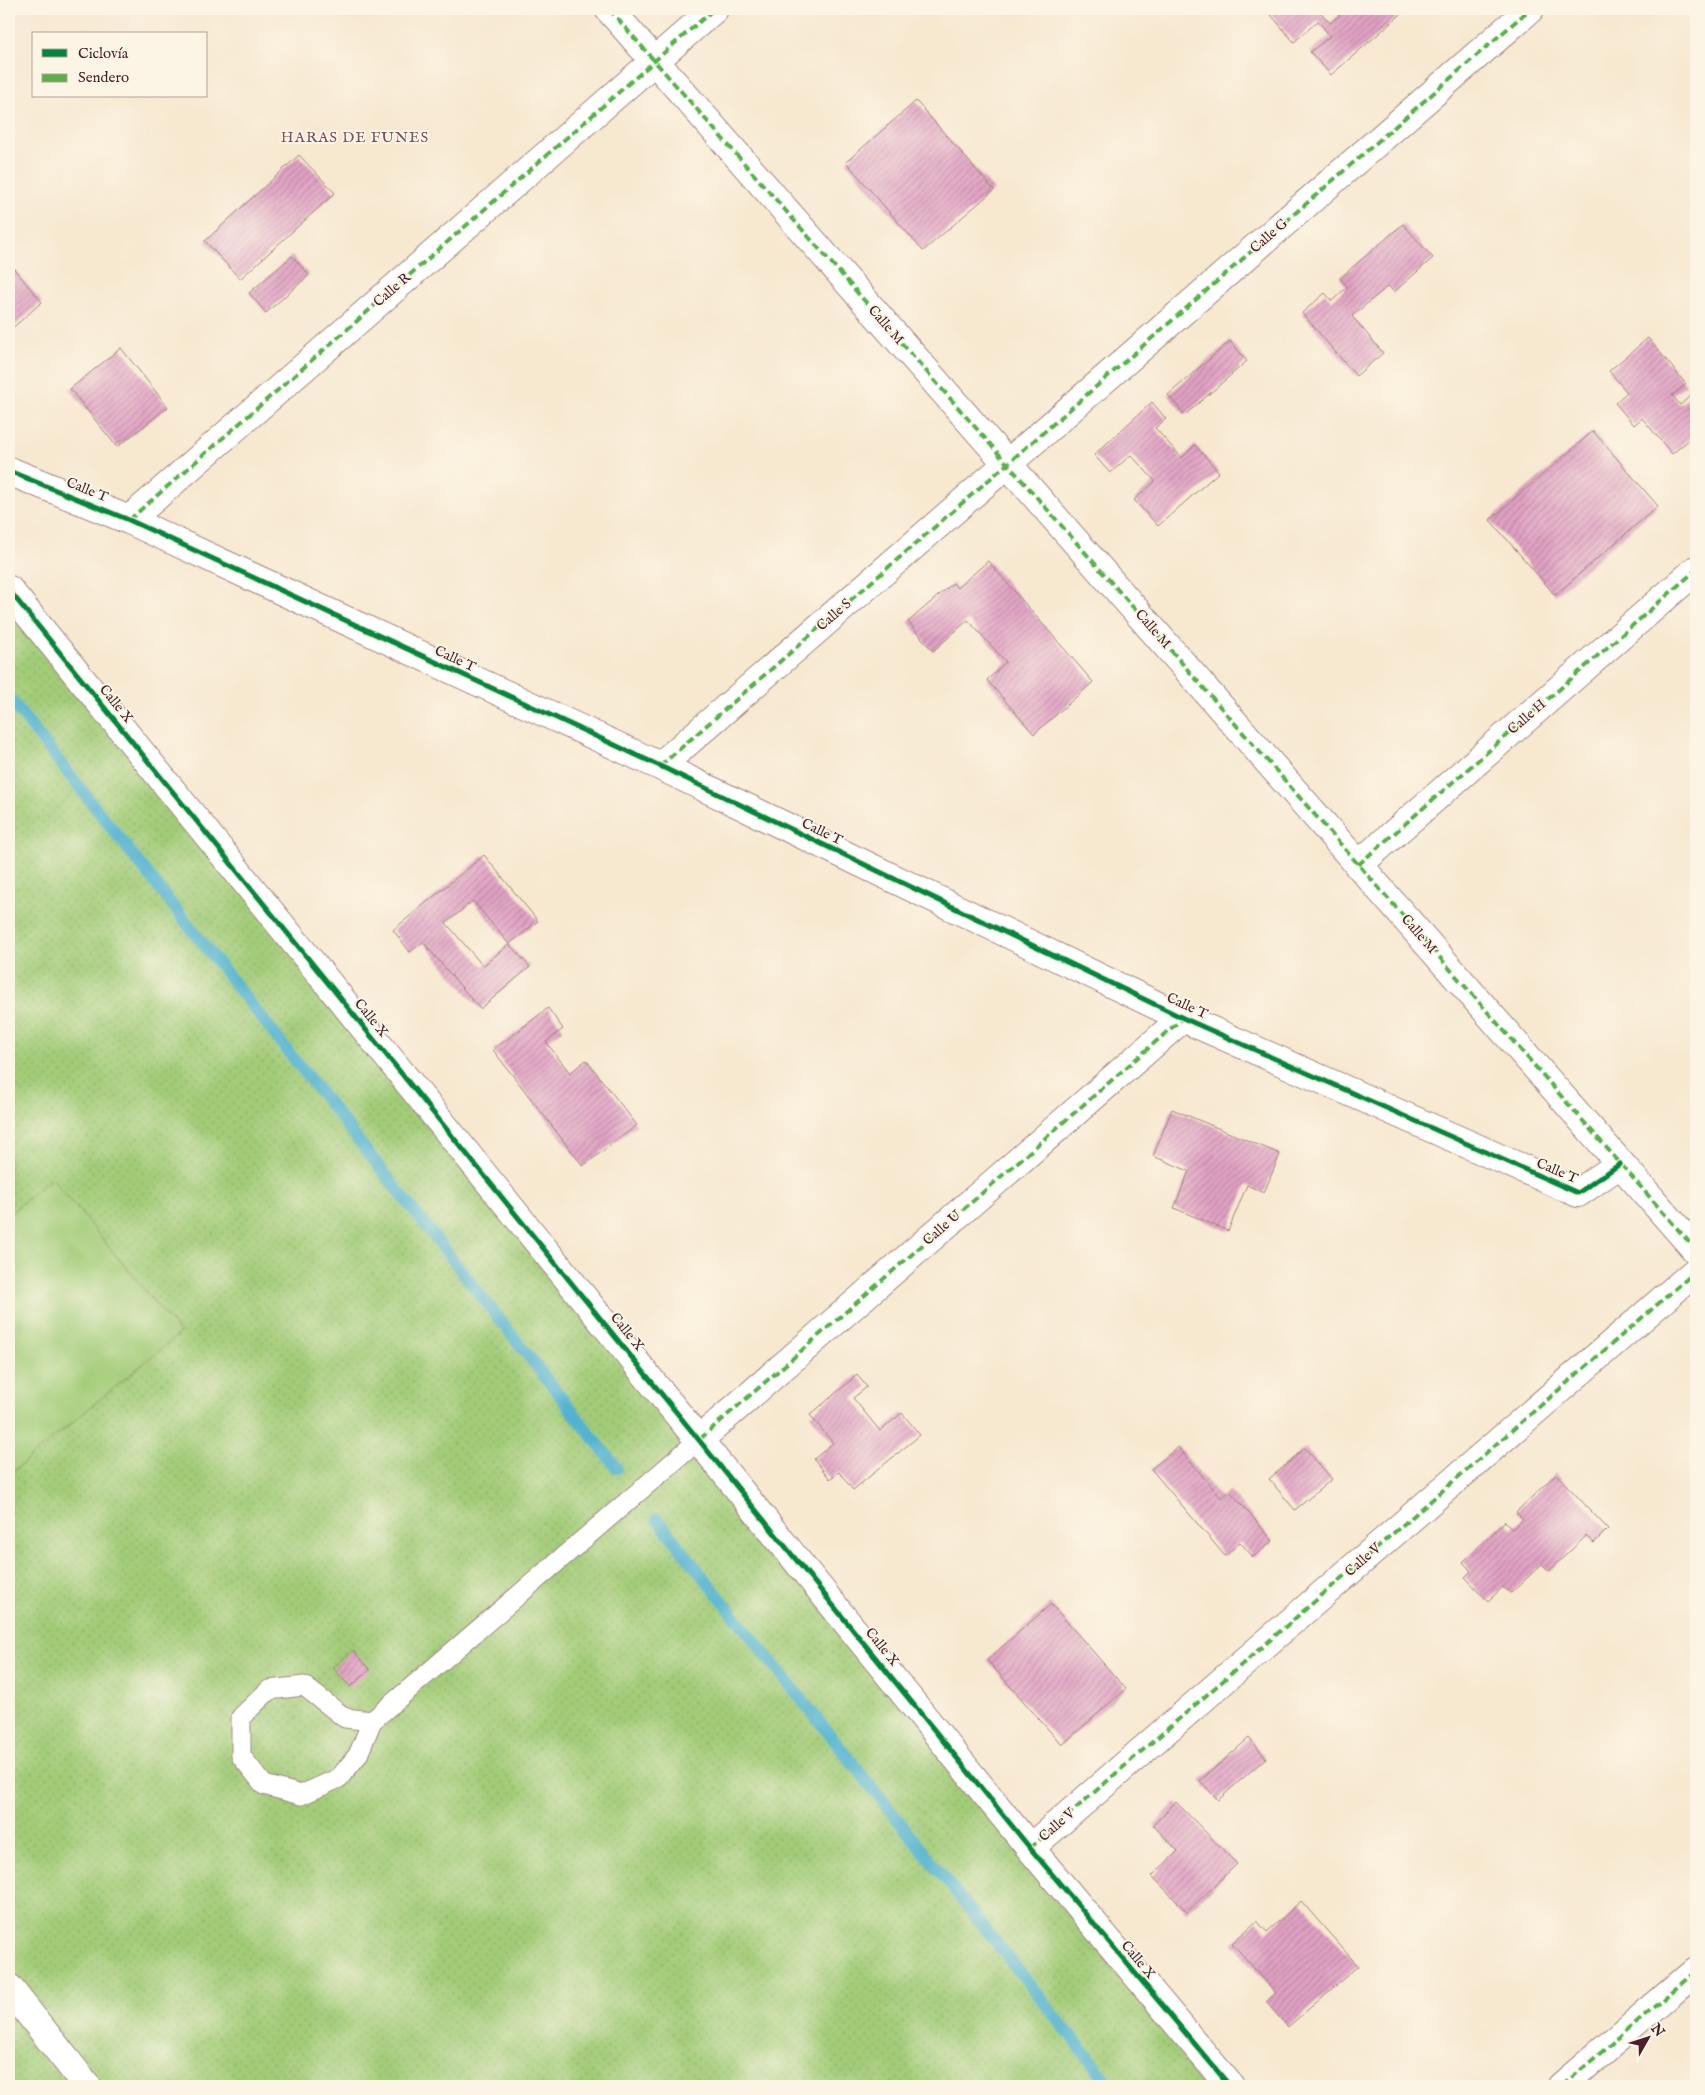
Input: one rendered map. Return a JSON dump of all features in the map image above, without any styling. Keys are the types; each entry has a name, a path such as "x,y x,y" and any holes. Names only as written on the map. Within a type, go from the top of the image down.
{"street":[{"name":"Calle M","path":"609,9 1696,1250"},
{"name":"Calle R","path":"129,520 714,9"},
{"name":"Calle G","path":"1008,464 1530,9"},
{"name":"Calle S","path":"660,766 1008,464"},
{"name":"Calle T","path":"9,471 129,520 660,766 1183,1018 1578,1193 1620,1164"},
{"name":"Calle H","path":"1358,865 1696,570"},
{"name":"Calle X","path":"9,590 700,1439 1030,1848 1230,2086"},
{"name":"Calle U","path":"700,1439 1183,1018"},
{"name":"Calle V","path":"1030,1848 1696,1272"},
{"path":"1562,2086 1696,1971"},
{"path":"9,1988 87,2086"}],"lane":[{"path":"372,1721 345,1718 304,1686 269,1690 241,1717 242,1756 264,1785 301,1795 340,1778 358,1755 372,1721 700,1439"}],"green space":[{"path":"9,590 1230,2086 9,2086"},
{"path":"52,1178 180,1333 9,1475 9,1214"}],"building":[{"path":"1266,9 1318,9 1330,23 1346,9 1407,9 1331,75 1310,52 1330,36 1318,21 1294,42"},
{"path":"916,101 994,190 923,251 846,162"},
{"path":"299,155 335,193 240,279 205,241"},
{"path":"1403,224 1433,258 1394,292 1388,286 1352,316 1383,353 1356,376 1302,313 1325,293 1332,301 1347,287 1340,278"},
{"path":"292,256 309,275 266,313 249,293"},
{"path":"9,263 42,302 9,331"},
{"path":"1648,338 1686,384 1672,395 1680,405 1696,391 1696,434 1672,454 1642,418 1634,425 1615,403 1627,392 1609,371"},
{"path":"1230,341 1247,361 1185,415 1168,395"},
{"path":"121,348 168,407 117,447 70,389"},
{"path":"1152,402 1166,419 1155,428 1182,458 1195,445 1219,472 1158,526 1134,500 1155,481 1131,455 1110,473 1094,455"},
{"path":"1593,431 1658,506 1555,595 1490,520"},
{"path":"988,561 1093,682 1034,734 987,680 1006,662 968,620 933,651 908,622 953,583 957,588"},
{"path":"484,855 538,921 509,944 530,967 480,1009 423,942 410,952 393,930","holes":["473,901 509,944 483,966 446,923"]},
{"path":"548,1008 563,1029 546,1042 570,1073 586,1060 637,1125 583,1166 493,1050"},
{"path":"1172,1109 1280,1154 1264,1193 1247,1185 1228,1231 1174,1208 1189,1171 1153,1156"},
{"path":"857,1375 867,1387 853,1398 880,1431 902,1413 920,1435 853,1490 839,1472 830,1479 814,1459 833,1443 810,1415"},
{"path":"1178,1447 1221,1498 1230,1491 1273,1541 1253,1557 1240,1542 1225,1556 1151,1469"},
{"path":"1305,1448 1332,1479 1295,1510 1269,1479"},
{"path":"1556,1474 1608,1529 1594,1543 1586,1536 1549,1571 1542,1564 1511,1593 1503,1587 1488,1601 1465,1577 1471,1571 1463,1562 1505,1521 1512,1529 1523,1519 1516,1512"},
{"path":"1051,1604 1126,1689 1062,1745 987,1660"},
{"path":"353,1650 370,1670 350,1687 333,1668"},
{"path":"1249,1738 1266,1758 1218,1800 1200,1781"},
{"path":"1176,1802 1237,1864 1187,1912 1152,1876 1178,1851 1153,1825"},
{"path":"1301,1901 1358,1966 1288,2027 1266,2002 1276,1993 1232,1943 1257,1921 1267,1932"}],"waterway":[{"path":"9,698 617,1468"},
{"path":"657,1519 1111,2086"}],"marked path":[{"path":"609,9 1696,1250"},
{"path":"129,520 714,9"},
{"path":"660,766 1530,9"},
{"path":"1358,865 1696,570"},
{"path":"700,1439 1183,1018"},
{"path":"1030,1848 1696,1271"},
{"path":"1562,2086 1696,1971"}],"cycle path":[{"path":"9,471 129,520 660,766 1183,1018 1578,1193 1620,1164"},
{"path":"9,590 1030,1848 1230,2086"}],"district":[{"name":"HARAS DE FUNES","path":"355,137"}]}
